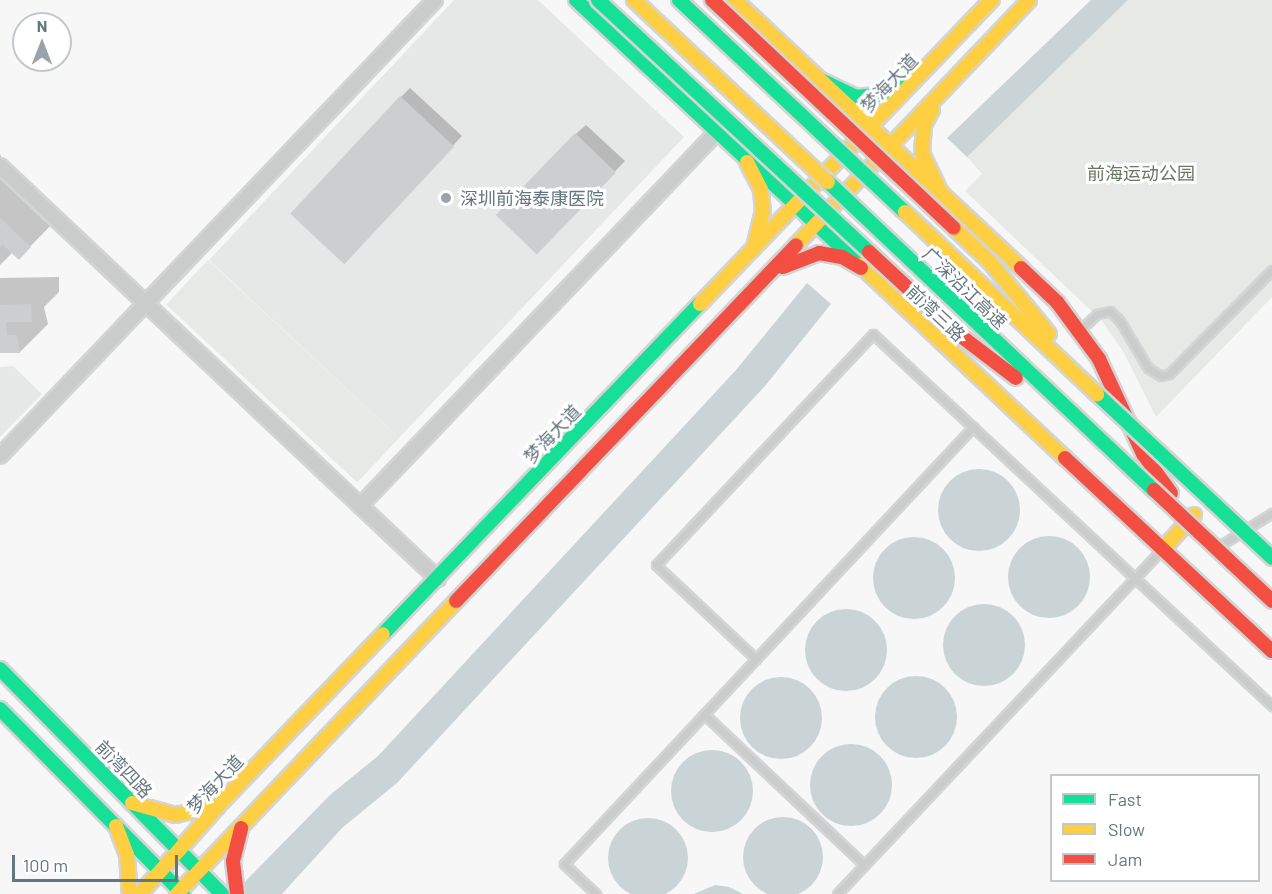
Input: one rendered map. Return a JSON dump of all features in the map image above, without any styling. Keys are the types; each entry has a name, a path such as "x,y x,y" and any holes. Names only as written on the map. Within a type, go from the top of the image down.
{"main road":[{"name":"前湾三路","path":"576,0 1272,651"},
{"path":"598,0 953,330 1084,426"},
{"name":"广深沿江高速","path":"634,0 1272,601"},
{"name":"广深沿江高速","path":"679,0 1272,558"},
{"path":"712,0 990,262 1099,397"},
{"path":"735,0 1042,288 1080,330 1108,375 1150,468 1194,515 1272,587"},
{"name":"梦海大道","path":"140,894 218,806 751,254 992,0"},
{"path":"0,709 180,893 198,871 892,147 1029,0"},
{"path":"819,79 841,93 856,97 885,94 937,58"},
{"path":"939,95 924,125 922,153 941,193"},
{"path":"747,162 761,190 763,211 751,254"},
{"path":"767,276 795,260 819,253 842,257 861,268"},
{"path":"1163,549 1194,515"},
{"name":"前湾四路","path":"0,669 178,852 222,894"},
{"path":"132,803 175,815 218,806"},
{"path":"237,894 233,861 242,825"},
{"path":"116,826 127,855 130,894"}],"street":[{"path":"0,456 435,0"},
{"path":"360,506 716,133"},
{"path":"0,166 438,579"}],"lane":[{"path":"1080,330 1097,314 1110,311 1120,321 1148,368 1161,376 1169,374 1272,270"},
{"path":"756,659 656,566 873,334 1272,706"},
{"path":"596,894 564,864 973,427"},
{"path":"1224,543 1272,513"},
{"path":"837,894 1163,549"},
{"path":"704,714 864,865"}],"shaded area":[{"name":"深圳前海泰康医院","path":"454,0 538,0 684,137 399,438 209,260"},
{"path":"1091,0 1128,0 967,157 947,138"},
{"path":"807,283 831,304 765,386 397,783 342,828 282,894 233,894 330,795 378,756 736,370"},
{"path":"13,366 42,394 0,437 0,367"},
{"path":"979,469 995,473 1008,481 1016,494 1020,510 1016,526 1008,539 995,547 979,551 963,547 950,539 942,526 938,510 942,494 950,481 963,473"},
{"path":"1049,536 1065,540 1078,548 1086,561 1090,577 1086,593 1078,606 1065,614 1049,618 1033,614 1020,606 1012,593 1008,577 1012,561 1020,548 1033,540"},
{"path":"914,537 930,541 943,549 951,562 955,578 951,594 943,607 930,615 914,619 898,615 885,607 877,594 873,578 877,562 885,549 898,541"},
{"path":"984,604 1000,608 1013,616 1021,629 1025,645 1021,661 1013,674 1000,682 984,686 968,682 955,674 947,661 943,645 947,629 955,616 968,608"},
{"path":"846,609 862,613 875,621 883,634 887,650 883,666 875,679 862,687 846,691 830,687 817,679 809,666 805,650 809,634 817,621 830,613"},
{"path":"916,676 932,680 945,688 953,701 957,717 953,733 945,746 932,754 916,758 900,754 887,746 879,733 875,717 879,701 887,688 900,680"},
{"path":"781,677 797,681 810,689 818,702 822,718 818,734 810,747 797,755 781,759 765,755 752,747 744,734 740,718 744,702 752,689 765,681"},
{"path":"851,744 867,748 880,756 888,769 892,785 888,801 880,814 867,822 851,826 835,822 822,814 814,801 810,785 814,769 822,756 835,748"},
{"path":"712,750 728,754 741,762 749,775 753,791 749,807 741,820 728,828 712,832 696,828 683,820 675,807 671,791 675,775 683,762 696,754"},
{"path":"775,818 791,818 805,824 816,835 822,849 822,865 816,879 805,890 794,895 772,895 761,890 750,879 744,865 744,849 750,835 761,824"},
{"path":"640,819 656,819 670,825 681,836 687,850 685,873 676,886 663,895 633,895 615,880 609,866 609,850 615,836 626,825"},
{"path":"715,885 729,887 743,894 694,894"}],"green space":[{"name":"前海运动公园","path":"1128,0 1272,0 1272,297 1156,417 1124,353 1102,321 965,191 982,174 967,157"},
{"path":"208,260 399,438 357,483 166,305"}],"building":[{"path":"400,96 454,146 344,264 290,214"},
{"path":"575,133 616,173 537,255 496,215"},
{"path":"0,218 31,247 19,260 2,244 0,247"},
{"path":"31,304 32,322 6,322 7,335 17,335 20,353 0,353 0,305"}],"traffic: fast":[{"path":"576,0 860,265"},
{"path":"598,0 869,252"},
{"path":"679,0 905,212"},
{"path":"819,79 856,97 885,94 906,83"},
{"path":"828,182 1154,490"},
{"path":"383,634 700,304"},
{"path":"1097,394 1272,558"},
{"path":"0,669 222,894"},
{"path":"0,709 183,894"}],"traffic: slow":[{"path":"634,0 828,182"},
{"path":"735,0 1021,268"},
{"path":"700,304 992,0"},
{"path":"796,245 1029,0"},
{"path":"932,110 924,125 922,153 941,193"},
{"path":"747,162 761,190 763,211 754,247"},
{"path":"905,212 1097,394"},
{"path":"954,228 990,262 1049,334"},
{"path":"860,265 1065,458"},
{"path":"1163,549 1194,515"},
{"path":"177,894 456,601"},
{"path":"140,894 218,806 383,634"},
{"path":"132,803 175,815 218,806"},
{"path":"116,826 127,855 130,894"}],"traffic: jam":[{"path":"712,0 954,228"},
{"path":"456,601 796,245"},
{"path":"869,252 953,330 1016,378"},
{"path":"783,267 819,253 842,257 861,268"},
{"path":"1021,268 1057,302 1099,359 1143,454 1171,493"},
{"path":"1065,458 1272,651"},
{"path":"1154,490 1272,601"},
{"path":"237,894 233,861 241,828"}],"place":[{"name":"深圳前海泰康医院","path":"446,198"}]}
